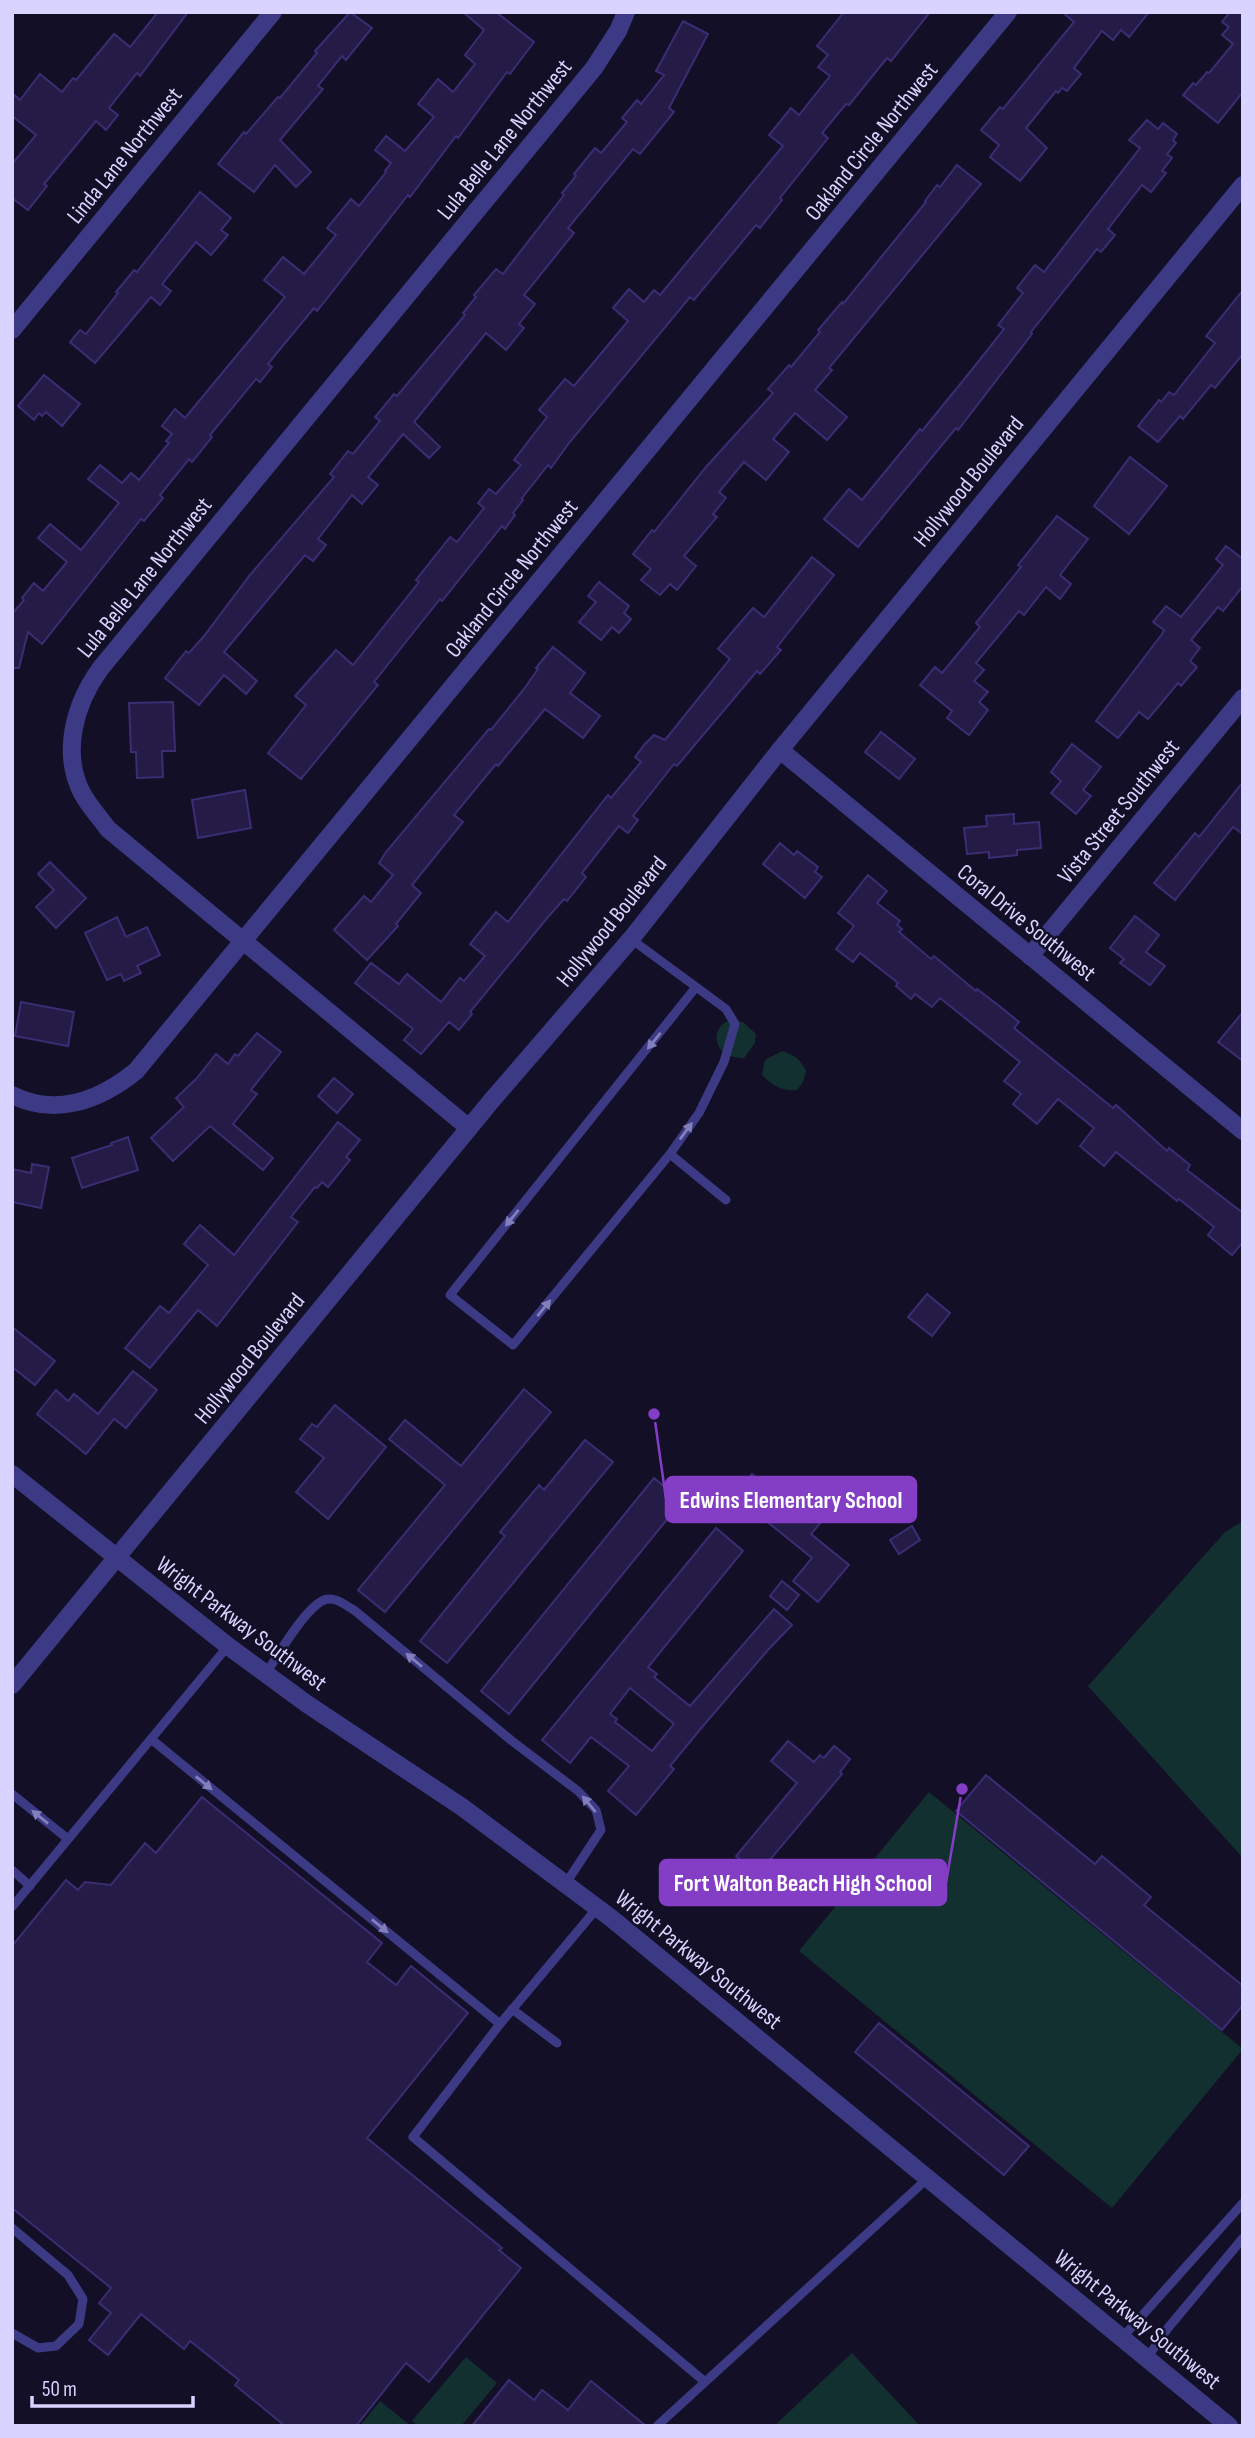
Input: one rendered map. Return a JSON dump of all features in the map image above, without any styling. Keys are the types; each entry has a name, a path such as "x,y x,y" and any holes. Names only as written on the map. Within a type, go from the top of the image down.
{"street":[{"name":"Linda Lane Northwest","path":"12,330 273,12"},
{"name":"Lula Belle Lane Northwest","path":"469,1128 108,829 82,793 72,746 79,707 100,669 594,68 618,31 626,12"},
{"name":"Oakland Circle Northwest","path":"12,1094 41,1105 83,1102 117,1087 136,1071 1008,12"},
{"name":"Hollywood Boulevard","path":"12,1685 469,1128 631,939 780,750 1243,185"},
{"name":"Vista Street Southwest","path":"1030,956 1243,698"},
{"name":"Coral Drive Southwest","path":"780,750 1243,1131"},
{"name":"Wright Parkway Southwest","path":"12,1474 228,1646 462,1807 598,1908 1229,2426"}],"lane":[{"path":"631,939 726,1009 735,1024 724,1062 699,1114 670,1154 513,1345 450,1295 696,987"},
{"path":"670,1154 726,1200"},
{"path":"266,1674 307,1614 324,1600 336,1600 354,1610 578,1791 596,1810 601,1830 566,1883"},
{"path":"12,1907 228,1646"},
{"path":"151,1740 500,2024"},
{"path":"12,1794 68,1839"},
{"path":"12,1870 30,1886"},
{"path":"598,1908 512,2009 412,2137 704,2381"},
{"path":"512,2009 557,2043"},
{"path":"657,2426 928,2178"},
{"path":"1122,2338 1243,2203"},
{"path":"12,2228 68,2275 83,2300 79,2324 56,2346 38,2348 12,2333"},
{"path":"1147,2358 1168,2328 1243,2238"}],"green space":[{"path":"733,1020 743,1022 756,1034 755,1043 744,1058 725,1053 717,1041 720,1027"},
{"path":"782,1051 797,1058 806,1071 797,1090 778,1087 762,1075 765,1060"},
{"path":"1243,1521 1243,1858 1088,1686 1225,1532"},
{"path":"929,1792 1243,2049 1112,2208 799,1951"},
{"path":"852,2353 920,2426 774,2426"},
{"path":"466,2357 497,2383 461,2426 418,2426 412,2421"},
{"path":"380,2401 411,2426 360,2426"}],"building":[{"path":"158,12 188,12 140,76 137,73 109,108 118,115 106,130 96,121 44,184 47,186 28,210 12,198 12,164 36,135 12,116 12,93 20,100 40,74 62,92 73,78 76,80 114,34 130,47"},
{"path":"350,12 372,28 346,60 342,56 318,86 323,89 280,140 311,172 296,187 275,165 254,192 218,164 244,132 246,134 278,97 280,98 317,53 315,51"},
{"path":"463,12 496,12 534,42 510,74 507,72 458,138 456,136 317,311 314,308 276,354 268,364 272,367 260,382 256,379 210,435 212,437 192,462 189,459 160,495 163,498 144,521 141,519 42,644 28,632 19,668 12,668 12,614 34,583 43,591 67,562 38,538 50,524 81,550 119,503 88,479 100,465 122,483 131,473 139,480 169,443 166,441 172,434 162,426 175,409 185,418 285,297 264,280 283,257 304,274 336,235 327,228 351,199 359,206 386,172 391,163 375,150 386,136 405,151 434,117 418,104 438,79 453,92 475,64 465,55 484,30"},
{"path":"844,12 930,12 891,61 887,58 822,133 828,138 780,198 782,200 760,228 756,225 694,300 690,297 551,468 548,465 522,498 505,529 502,526 442,601 440,599 374,682 378,685 301,779 268,753 306,705 295,696 336,650 353,665 419,582 416,580 450,537 457,542 484,508 478,503 489,489 496,494 521,465 514,460 547,417 539,410 565,379 574,386 628,321 613,308 629,289 644,302 654,290 660,295 783,146 769,135 791,108 799,115 830,76 818,67 828,55 817,46"},
{"path":"1062,12 1149,12 1129,37 1121,30 1113,40 1102,31 1074,68 1081,74 1067,91 1062,88 1058,93 1056,91 1026,128 1047,148 1020,181 990,157 999,145 981,130 1000,107 1003,109 1074,22"},
{"path":"1230,12 1243,12 1243,92 1218,123 1183,95 1193,83 1196,85 1209,73 1233,44 1222,35 1229,27 1222,22"},
{"path":"683,21 708,34 669,108 674,112 640,154 633,149 568,228 574,233 524,295 535,304 519,324 524,328 506,350 486,333 414,422 440,447 429,458 403,434 368,477 378,485 362,504 352,495 318,539 326,545 313,561 305,555 224,652 257,681 246,694 224,675 199,705 165,678 186,651 189,653 204,636 250,575 334,477 330,474 348,451 353,454 380,421 375,417 394,394 397,396 465,315 463,313 476,297 474,295 496,269 503,274 564,195 562,193 576,176 574,174 595,148 601,153 627,122 622,118 637,100 641,104 664,75 656,71"},
{"path":"1147,120 1158,129 1163,123 1177,134 1173,140 1176,143 1167,154 1172,158 1162,171 1166,173 1151,192 1142,185 1108,229 1115,235 1101,252 1097,249 958,430 956,428 858,547 824,519 849,489 862,500 970,372 1004,329 998,325 1023,293 1017,288 1035,265 1044,272 1140,148 1129,140"},
{"path":"957,165 981,184 829,368 832,370 815,390 847,417 827,440 795,413 773,439 789,452 766,480 744,462 719,492 726,498 713,514 717,517 684,556 696,566 677,590 670,584 660,595 641,580 651,569 633,554 773,393 768,389 789,365 791,367 937,185 940,187"},
{"path":"200,192 231,218 221,230 228,235 211,255 196,242 162,284 171,291 160,305 151,297 95,363 70,342 80,330 86,334 118,293 116,292 134,270 137,272"},
{"path":"1243,290 1243,354 1215,388 1211,385 1183,419 1180,416 1158,442 1138,426 1159,400 1161,402 1169,392 1174,395 1215,343 1206,336"},
{"path":"44,375 80,404 62,426 46,412 42,416 39,413 34,420 18,406"},
{"path":"1130,457 1167,486 1129,534 1094,506"},
{"path":"1057,516 1088,539 1060,575 1071,584 1060,599 1046,587 1024,615 1019,611 976,663 984,670 974,681 988,692 979,702 988,710 969,735 947,718 952,711 920,685 935,667 942,673 980,627 976,623"},
{"path":"1226,546 1243,559 1243,586 1223,611 1218,607 1191,640 1200,648 1190,661 1197,667 1181,686 1178,683 1148,719 1139,712 1118,738 1096,721 1162,634 1164,630 1153,622 1166,606 1181,617 1223,565 1216,559"},
{"path":"812,557 834,575 777,647 781,650 760,674 757,671 677,766 674,764 633,816 638,820 628,833 619,826 582,873 586,877 567,901 564,899 548,917 470,1012 472,1014 459,1030 449,1022 421,1054 404,1040 413,1029 355,983 371,963 399,984 407,974 441,1002 460,978 464,981 485,956 470,944 496,912 508,922 608,795 611,798 641,762 635,757 645,744 654,735 665,740 730,659 718,649 753,608 764,617"},
{"path":"599,582 629,606 624,613 631,619 619,633 612,627 601,640 579,622 596,602 588,596"},
{"path":"553,647 585,673 570,693 600,716 583,738 545,709 454,815 463,822 412,885 421,893 396,924 398,926 367,960 334,930 364,896 371,902 393,875 379,863 386,852 489,729 491,730"},
{"path":"173,702 175,751 162,751 163,777 137,778 136,752 131,752 129,703"},
{"path":"881,732 915,759 899,779 865,752"},
{"path":"1072,744 1101,767 1083,790 1091,796 1076,814 1051,793 1061,781 1051,772"},
{"path":"1243,782 1243,834 1233,827 1175,900 1154,883 1195,833 1199,837"},
{"path":"245,790 251,828 198,838 192,800"},
{"path":"1014,814 1014,824 1039,822 1041,848 1017,850 1017,855 989,858 989,852 967,854 964,828 987,826 986,816"},
{"path":"780,843 794,855 797,851 818,867 815,872 822,877 805,898 763,864"},
{"path":"50,862 86,898 56,928 36,907 54,890 38,874"},
{"path":"868,875 887,891 877,903 900,921 897,925 902,929 899,932 931,959 934,956 1019,1022 1014,1028 1113,1108 1116,1105 1167,1151 1169,1148 1190,1165 1187,1170 1243,1213 1243,1242 1232,1255 1208,1235 1214,1227 1116,1152 1104,1166 1080,1146 1094,1128 1058,1099 1037,1124 1013,1104 1021,1094 1004,1081 1020,1062 940,998 932,1007 915,994 911,999 896,986 898,983 860,953 853,962 836,949 854,926 838,913"},
{"path":"1135,916 1159,935 1146,952 1165,966 1150,985 1120,963 1124,959 1110,948"},
{"path":"117,917 126,937 147,927 160,955 137,966 141,973 124,981 121,974 107,980 85,933"},
{"path":"21,1002 74,1012 68,1046 15,1036"},
{"path":"1243,1012 1243,1061 1218,1042"},
{"path":"257,1033 281,1052 251,1090 257,1094 233,1124 273,1158 263,1170 210,1126 173,1161 151,1138 184,1107 176,1098 216,1054 228,1064"},
{"path":"334,1078 353,1094 337,1113 318,1096"},
{"path":"338,1122 360,1140 346,1157 350,1160 328,1187 322,1182 315,1187 291,1217 298,1222 217,1326 198,1310 150,1368 125,1348 160,1306 169,1313 208,1265 184,1244 200,1225 234,1255"},
{"path":"128,1137 138,1170 82,1188 72,1158"},
{"path":"32,1164 49,1167 41,1208 12,1202 12,1169 31,1173"},
{"path":"927,1294 950,1313 932,1336 908,1317"},
{"path":"12,1327 55,1361 35,1385 12,1367"},
{"path":"133,1371 157,1390 126,1428 114,1419 86,1454 37,1414 56,1390 68,1401 74,1394 98,1414"},
{"path":"524,1389 551,1412 385,1612 358,1590 445,1485 389,1439 405,1420 461,1466"},
{"path":"335,1405 386,1447 328,1519 296,1492 324,1458 300,1439 312,1424 317,1427"},
{"path":"585,1440 613,1462 447,1663 420,1641 505,1536 500,1532 539,1485 544,1490"},
{"path":"752,1474 798,1514 805,1506 822,1521 811,1534 849,1565 818,1602 793,1581 812,1558 734,1495"},
{"path":"654,1478 682,1501 509,1714 481,1691"},
{"path":"912,1526 920,1540 899,1554 890,1540"},
{"path":"716,1528 743,1551 648,1667 657,1674 654,1677 690,1706 774,1609 792,1625 670,1766 674,1769 636,1815 608,1791 629,1766 591,1737 570,1763 542,1740","holes":["630,1688 674,1724 652,1751 615,1722 617,1719 610,1714"]},
{"path":"782,1581 799,1595 787,1610 770,1596"},
{"path":"788,1741 814,1762 820,1755 824,1758 834,1746 850,1759 840,1772 842,1774 758,1874 736,1856 797,1783 771,1761"},
{"path":"986,1775 1095,1864 1102,1856 1151,1897 1144,1905 1243,1986 1243,2005 1222,2030 956,1811"},
{"path":"202,1797 382,1943 367,1962 396,1985 411,1966 468,2013 367,2138 502,2248 499,2250 521,2268 429,2382 406,2363 356,2426 285,2426 235,2385 239,2380 190,2341 184,2349 141,2314 108,2355 89,2340 111,2313 99,2303 111,2288 12,2208 12,1946 66,1880 78,1890 85,1882 111,1885 145,1843 156,1853"},
{"path":"879,2023 1029,2146 1004,2175 855,2052"},
{"path":"509,2380 534,2400 542,2390 568,2410 591,2381 646,2426 472,2426"}],"place":[{"name":"Edwins Elementary School","path":"654,1414"},
{"name":"Fort Walton Beach High School","path":"962,1789"}]}
